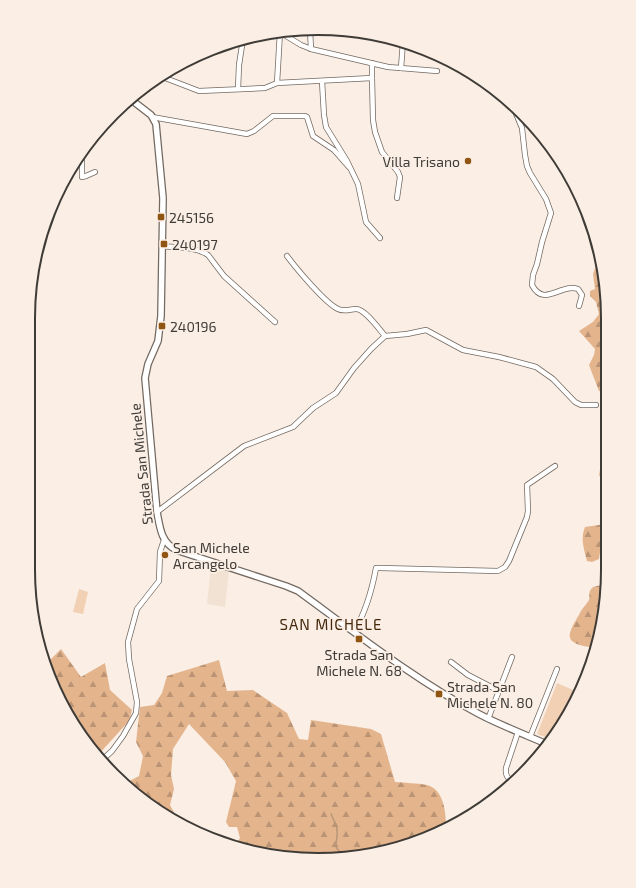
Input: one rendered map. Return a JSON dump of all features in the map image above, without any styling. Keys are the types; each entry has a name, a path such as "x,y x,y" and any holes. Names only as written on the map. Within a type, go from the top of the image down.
{"street":[{"path":"310,35 311,49"},
{"path":"277,83 279,37"},
{"path":"288,37 311,49 372,64 401,68 438,70"},
{"path":"238,88 242,46"},
{"path":"401,68 403,48"},
{"path":"372,64 373,120 375,132 382,152 398,172 400,177 397,198"},
{"path":"168,79 199,91 238,88 265,88 277,83 372,78"},
{"path":"322,81 326,128 350,167 358,184 366,222 380,238"},
{"path":"134,102 152,117 247,134 254,131 273,116 305,116 307,117 310,131 313,136 334,150 350,167"},
{"name":"Strada San Michele","path":"152,117 156,124 158,134 163,192 161,298 159,335 146,369 145,393 157,512 159,526 164,540 176,550 294,589 414,675 460,704 488,719 543,742"},
{"path":"518,118 522,128 527,166 546,199 551,213 533,275 532,285 539,293 546,296 571,288 578,289 582,296 579,306"},
{"path":"82,162 82,177 95,172"},
{"path":"162,246 183,248 204,253 229,282 275,322"},
{"path":"287,256 299,272 331,305 342,310 361,310 385,336"},
{"path":"157,512 244,446 293,426 314,408 336,393 354,368 385,336 407,334 426,330 463,350 499,357 536,367 553,379 575,402 596,405"},
{"path":"354,632 369,597 376,568 498,571 505,567 509,561 527,517 527,485 555,466"},
{"path":"105,756 124,736 136,713 137,702 129,660 128,642 137,609 159,581 160,552 164,540"},
{"path":"488,719 512,657"},
{"path":"451,662 468,675 499,691"},
{"path":"530,737 557,669"},
{"path":"509,779 506,777 506,768 518,732"}],"shaded area":[{"path":"211,565 229,571 225,607 207,604"},
{"path":"79,589 88,592 83,614 73,612"},
{"path":"557,683 574,690 563,712 546,738 537,734"}],"green space":[{"path":"596,265 599,281 601,318 601,392 599,391 589,365 595,349 579,331 593,322 599,314 596,302 590,296 590,291 595,289 593,274"},
{"path":"601,463 601,476 599,476"},
{"path":"601,524 599,559 592,562 587,561 583,539 585,527"},
{"path":"599,586 599,607 590,647 580,645 570,639 571,630 589,600 592,588"},
{"path":"61,649 81,677 105,663 110,690 132,710 129,721 101,752 73,712 64,695 50,660"},
{"path":"219,660 227,691 253,690 287,713 299,739 308,740 311,720 371,729 381,734 395,782 423,784 433,787 443,802 446,823 409,838 373,848 355,851 318,853 281,851 238,841 240,838 237,827 229,827 226,822 236,781 225,762 189,724 173,749 171,775 174,789 170,805 175,814 146,795 129,781 139,776 143,756 136,742 140,707 154,705 162,693 167,676"}],"waterway":[{"path":"331,814 337,829 336,847 340,852"}],"place":[{"name":"Villa Trisano","path":"468,161"},
{"name":"245156","path":"161,217"},
{"name":"240197","path":"164,244"},
{"name":"240196","path":"162,326"},
{"name":"San Michele Arcangelo","path":"165,555"},
{"name":"Strada San Michele N. 68","path":"359,639"},
{"name":"Strada San Michele N. 80","path":"439,694"}],"district":[{"name":"SAN MICHELE","path":"331,624"}]}
